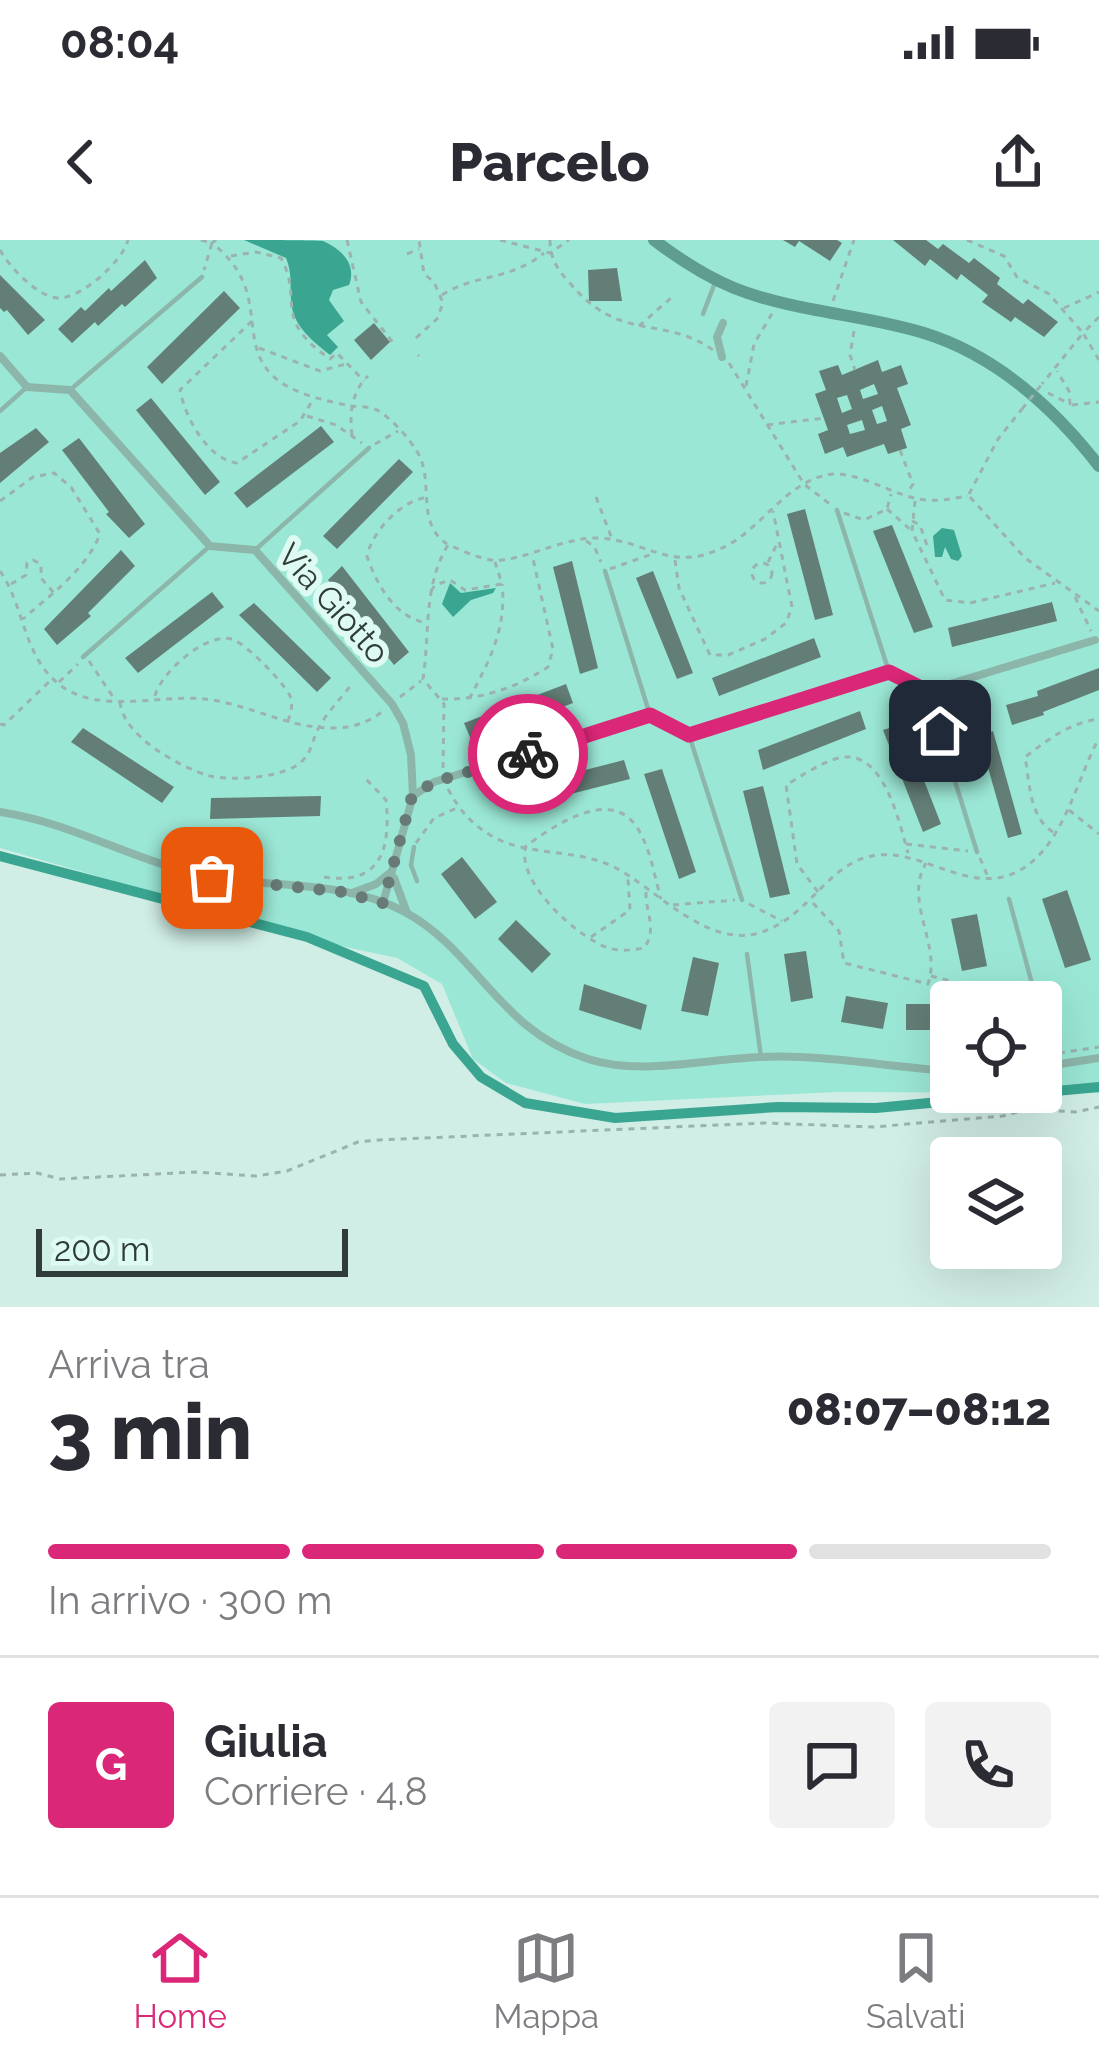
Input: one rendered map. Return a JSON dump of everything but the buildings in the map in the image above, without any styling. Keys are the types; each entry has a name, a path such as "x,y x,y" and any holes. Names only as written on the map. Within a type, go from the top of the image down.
{"street":[{"path":"654,240 716,280 778,302 927,334 960,347 1039,399 1099,466"},
{"path":"722,357 717,338 723,323"},
{"path":"0,356 27,387 70,390 211,546"},
{"name":"Via Giotto","path":"211,546 255,550 403,722 412,765 412,796 383,903"},
{"path":"412,796 434,782 650,715 689,735 889,672 927,691 1095,640"},
{"path":"412,765 434,782"},
{"path":"0,812 78,831 186,872 350,894 383,903 433,932 515,1020 560,1048 613,1065 761,1057 930,1069"},
{"path":"350,894 376,884 392,871 407,913"},
{"path":"1062,1064 1099,1058"}],"lane":[{"path":"70,390 202,277"},
{"path":"703,314 716,280"},
{"path":"0,411 27,387"},
{"path":"255,550 369,448"},
{"path":"837,510 889,672"},
{"path":"82,657 211,546"},
{"path":"605,571 650,715"},
{"path":"927,691 977,852"},
{"path":"689,735 742,899"},
{"path":"414,847 411,865 417,881"},
{"path":"1009,899 1031,981"},
{"path":"747,954 761,1057"}],"path":[{"path":"0,250 44,293 58,298 74,294 118,262 128,240"},
{"path":"201,240 214,242 230,257 247,285 257,347 269,373 293,390 374,408 400,430 420,455 430,525 448,545 494,560 582,538 612,539 675,559 723,548 804,484 830,474 916,499 968,496"},
{"path":"347,240 361,302 394,344"},
{"path":"416,338 437,320 441,295 424,274 419,240"},
{"path":"500,240 547,253 583,299 616,322 699,340 722,357 746,387 804,484 837,510 863,520 886,509 892,492"},
{"path":"547,253 550,240"},
{"path":"441,295 462,285 513,274 569,240"},
{"path":"831,311 854,240"},
{"path":"967,240 1004,256 1024,284 1049,294 1099,360"},
{"path":"202,277 214,242"},
{"path":"407,254 420,249"},
{"path":"230,257 256,252 281,258 295,323 320,352 330,358 337,353 366,379 358,386 353,406 352,437"},
{"path":"1064,308 1099,290"},
{"path":"638,327 670,298"},
{"path":"746,387 754,344 774,310"},
{"path":"968,496 998,439 1099,317"},
{"path":"253,321 180,390 190,420 224,461 237,463 305,416 315,396"},
{"path":"846,327 854,328 850,355 855,370"},
{"path":"747,332 754,344"},
{"path":"257,347 320,371 347,363"},
{"path":"1055,369 1066,384 1070,404"},
{"path":"1039,399 1045,391 1075,407 1099,402"},
{"path":"305,416 336,425 369,448 400,430"},
{"path":"767,425 824,418"},
{"path":"900,450 913,484 906,496"},
{"path":"0,501 33,477 54,473 71,488 100,534 94,549 22,620"},
{"path":"968,496 1025,558 1099,610"},
{"path":"425,497 409,500 393,515 368,546 367,556 398,611 408,620 429,623"},
{"path":"596,497 612,539"},
{"path":"916,499 912,531 945,600 970,603 1055,583"},
{"path":"886,509 912,531"},
{"path":"675,559 679,588 710,655 728,655 765,639 786,623 792,608 772,510"},
{"path":"911,520 920,525 928,548"},
{"path":"582,538 594,546 605,571 654,554"},
{"path":"767,565 778,543"},
{"path":"0,571 33,654 55,681 87,698 206,699 288,723 354,725 369,722 423,679 430,592 435,566 448,545"},
{"path":"442,699 469,699 548,668 554,658 531,553"},
{"path":"9,585 26,575 27,563 34,560 41,564 41,578 54,593"},
{"path":"469,699 499,636 505,602 494,560"},
{"path":"430,592 450,580 465,590 502,584"},
{"path":"1074,596 1095,640"},
{"path":"154,699 158,681 175,665 219,637 236,640 289,693 293,707 288,723"},
{"path":"0,724 82,657 95,665 117,700 121,716 136,732 191,769 216,777 289,770 309,756 318,727 352,684"},
{"path":"423,679 442,699 446,711 441,752 446,780 459,808 494,838 597,860 727,934 764,932 812,902 846,864 864,857 908,855 965,876 1013,874 1037,856 1054,833 1099,738"},
{"path":"1054,833 1042,826 1034,807 1025,757 1080,721 1099,719"},
{"path":"354,725 357,736"},
{"path":"819,893 797,864 786,785 805,774 848,757 869,765 898,814 908,855"},
{"path":"324,877 349,878 372,870 380,860 386,839 386,800 364,777"},
{"path":"414,847 434,818 459,808"},
{"path":"1067,809 1099,834"},
{"path":"526,846 557,823 594,811 617,811 634,822 646,844 662,900"},
{"path":"386,839 394,841"},
{"path":"906,844 977,852 988,878"},
{"path":"526,846 525,868 538,888 576,932 610,949 644,948 652,934 646,890"},
{"path":"812,902 830,916 839,931 844,963 928,984 932,964 920,923 920,878 927,862"},
{"path":"590,939 630,910 628,877"},
{"path":"671,905 742,899 782,921"},
{"path":"931,976 951,981"},
{"path":"1062,1053 1099,1047"},
{"path":"0,1174 37,1173 60,1179 195,1172 256,1176 287,1171 358,1142 379,1140 764,1123 895,1126 1003,1116 1028,1109 1075,1112 1099,1107"}],"shaded area":[{"path":"0,240 1099,240 1099,1093 1062,1093 1062,981 930,981 930,1092 585,1104 506,1083 473,1059 442,984 397,958 336,945 0,848"},
{"path":"244,240 323,241 346,258 349,285 333,290 329,300 344,321 327,335 338,347 330,355 294,316 286,258"},
{"path":"942,528 954,530 962,556 958,561 951,559 945,547 942,557 935,557 933,536"},
{"path":"450,583 461,593 496,588 471,600 453,617 442,604"}],"waterway":[{"path":"0,856 307,937 424,986 453,1044 481,1077 525,1103 615,1118 778,1107 876,1108 1099,1087"}],"way so far":[{"path":"212,878 343,892 383,903 412,796 434,782 528,754"}],"route":[{"path":"528,754 650,715 689,735 889,672 927,691 940,731"}]}
